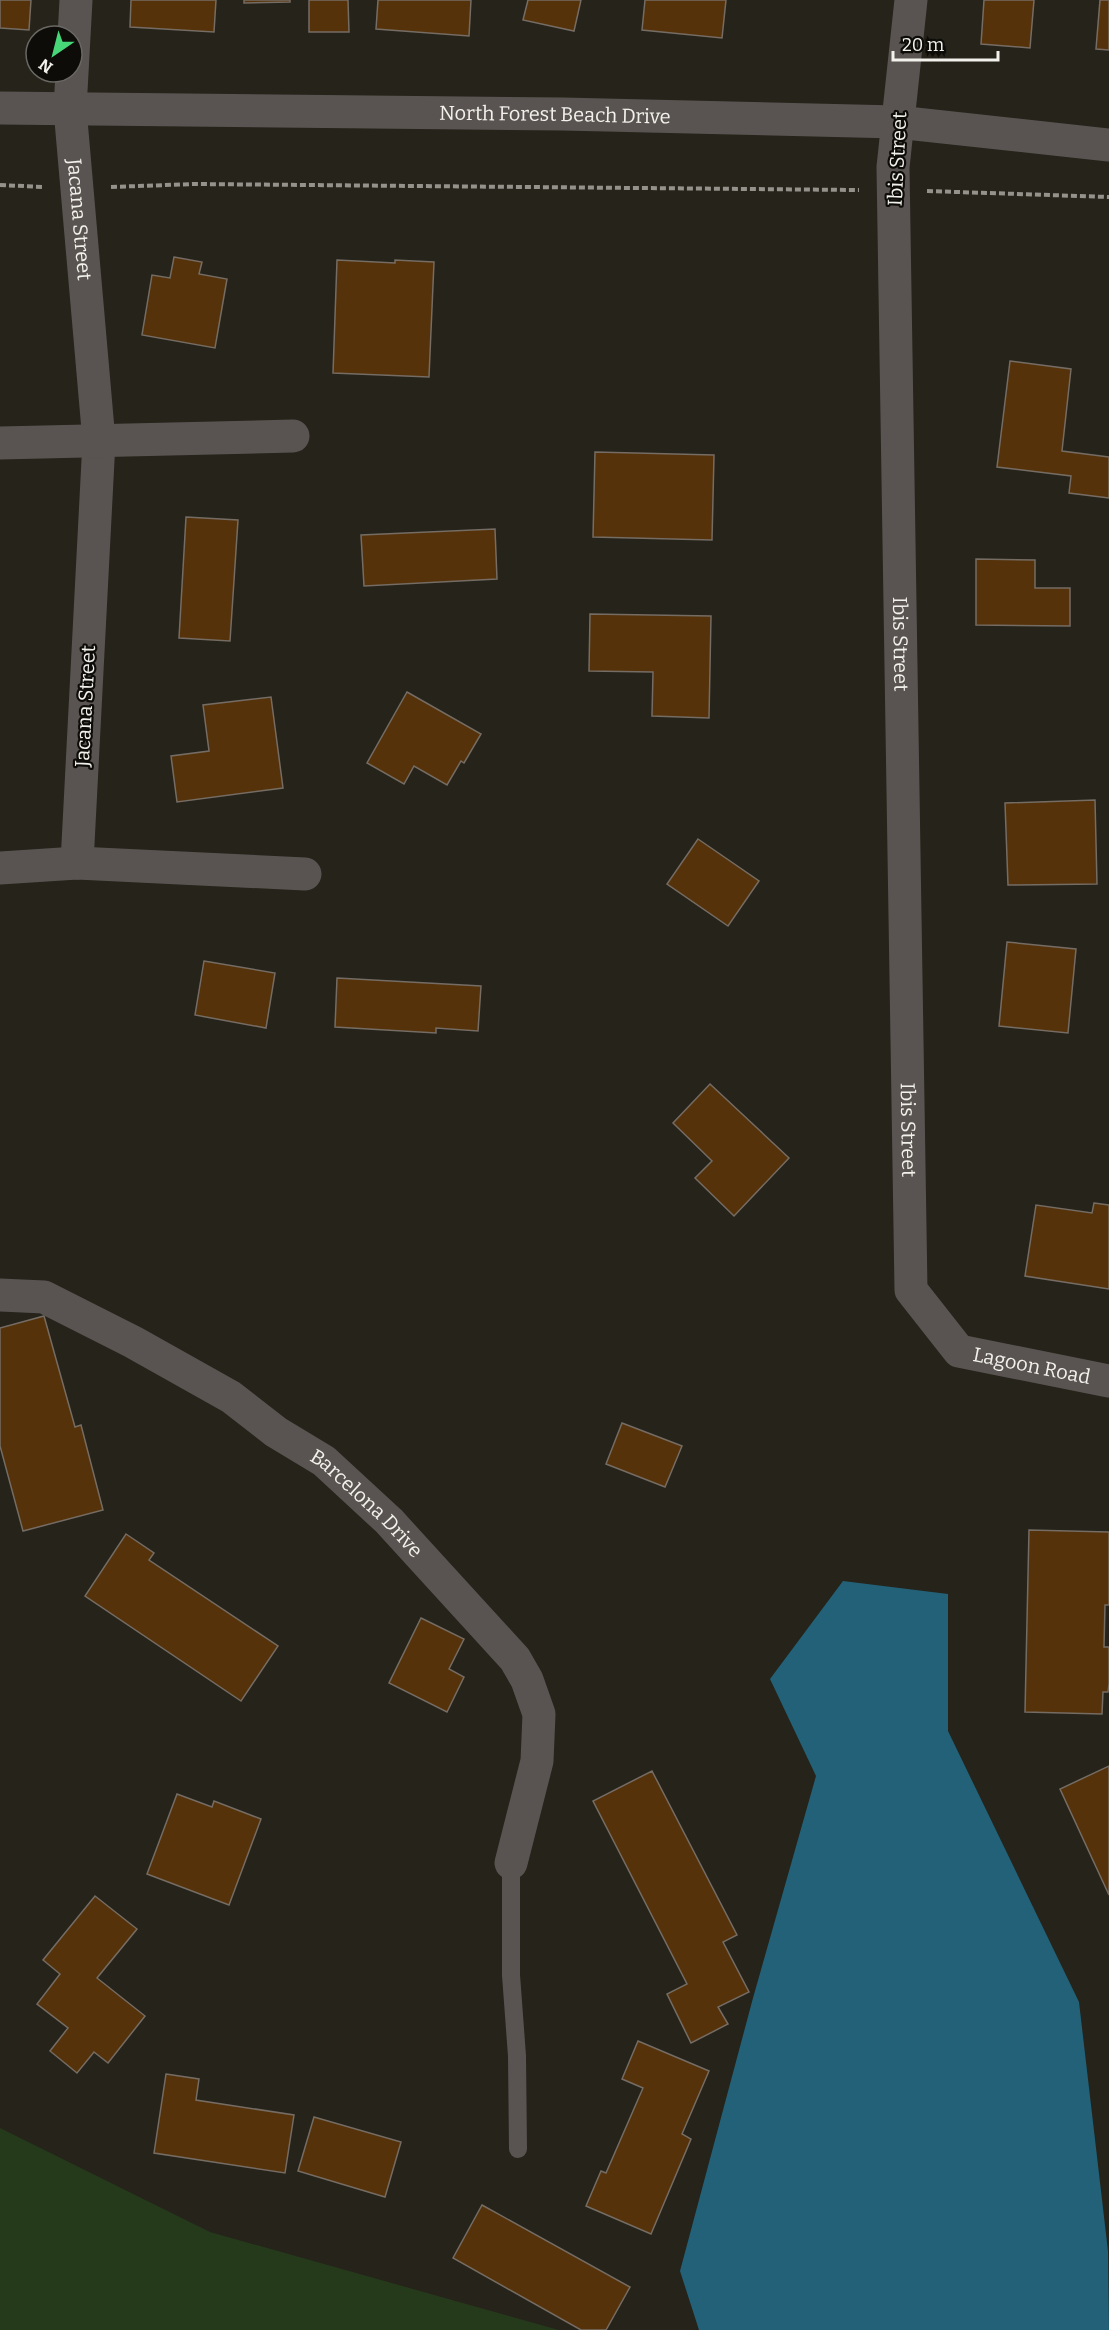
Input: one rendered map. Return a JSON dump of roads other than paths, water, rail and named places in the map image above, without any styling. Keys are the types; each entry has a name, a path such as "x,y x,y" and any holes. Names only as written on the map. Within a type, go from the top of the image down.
{"street":[{"name":"Jacana Street","path":"76,0 70,110 99,441 76,863"},
{"name":"Ibis Street","path":"911,0 893,167 911,1290"},
{"name":"North Forest Beach Drive","path":"0,108 563,114 897,122 1109,144"},
{"path":"0,443 293,436"},
{"path":"0,868 76,863 305,874"},
{"name":"Lagoon Road","path":"911,1290 959,1351 1109,1381"},
{"name":"Barcelona Drive","path":"0,1295 44,1297 133,1342 231,1397 276,1432 324,1461 389,1521 515,1659 527,1680 539,1714 537,1761 511,1863"}],"lane":[{"path":"511,1863 511,1975 518,2056 518,2149"}],"water":[{"path":"843,1581 948,1594 948,1731 1079,2002 1108,2251 1109,2330 699,2330 680,2271 753,1998 816,1776 770,1679"}]}
